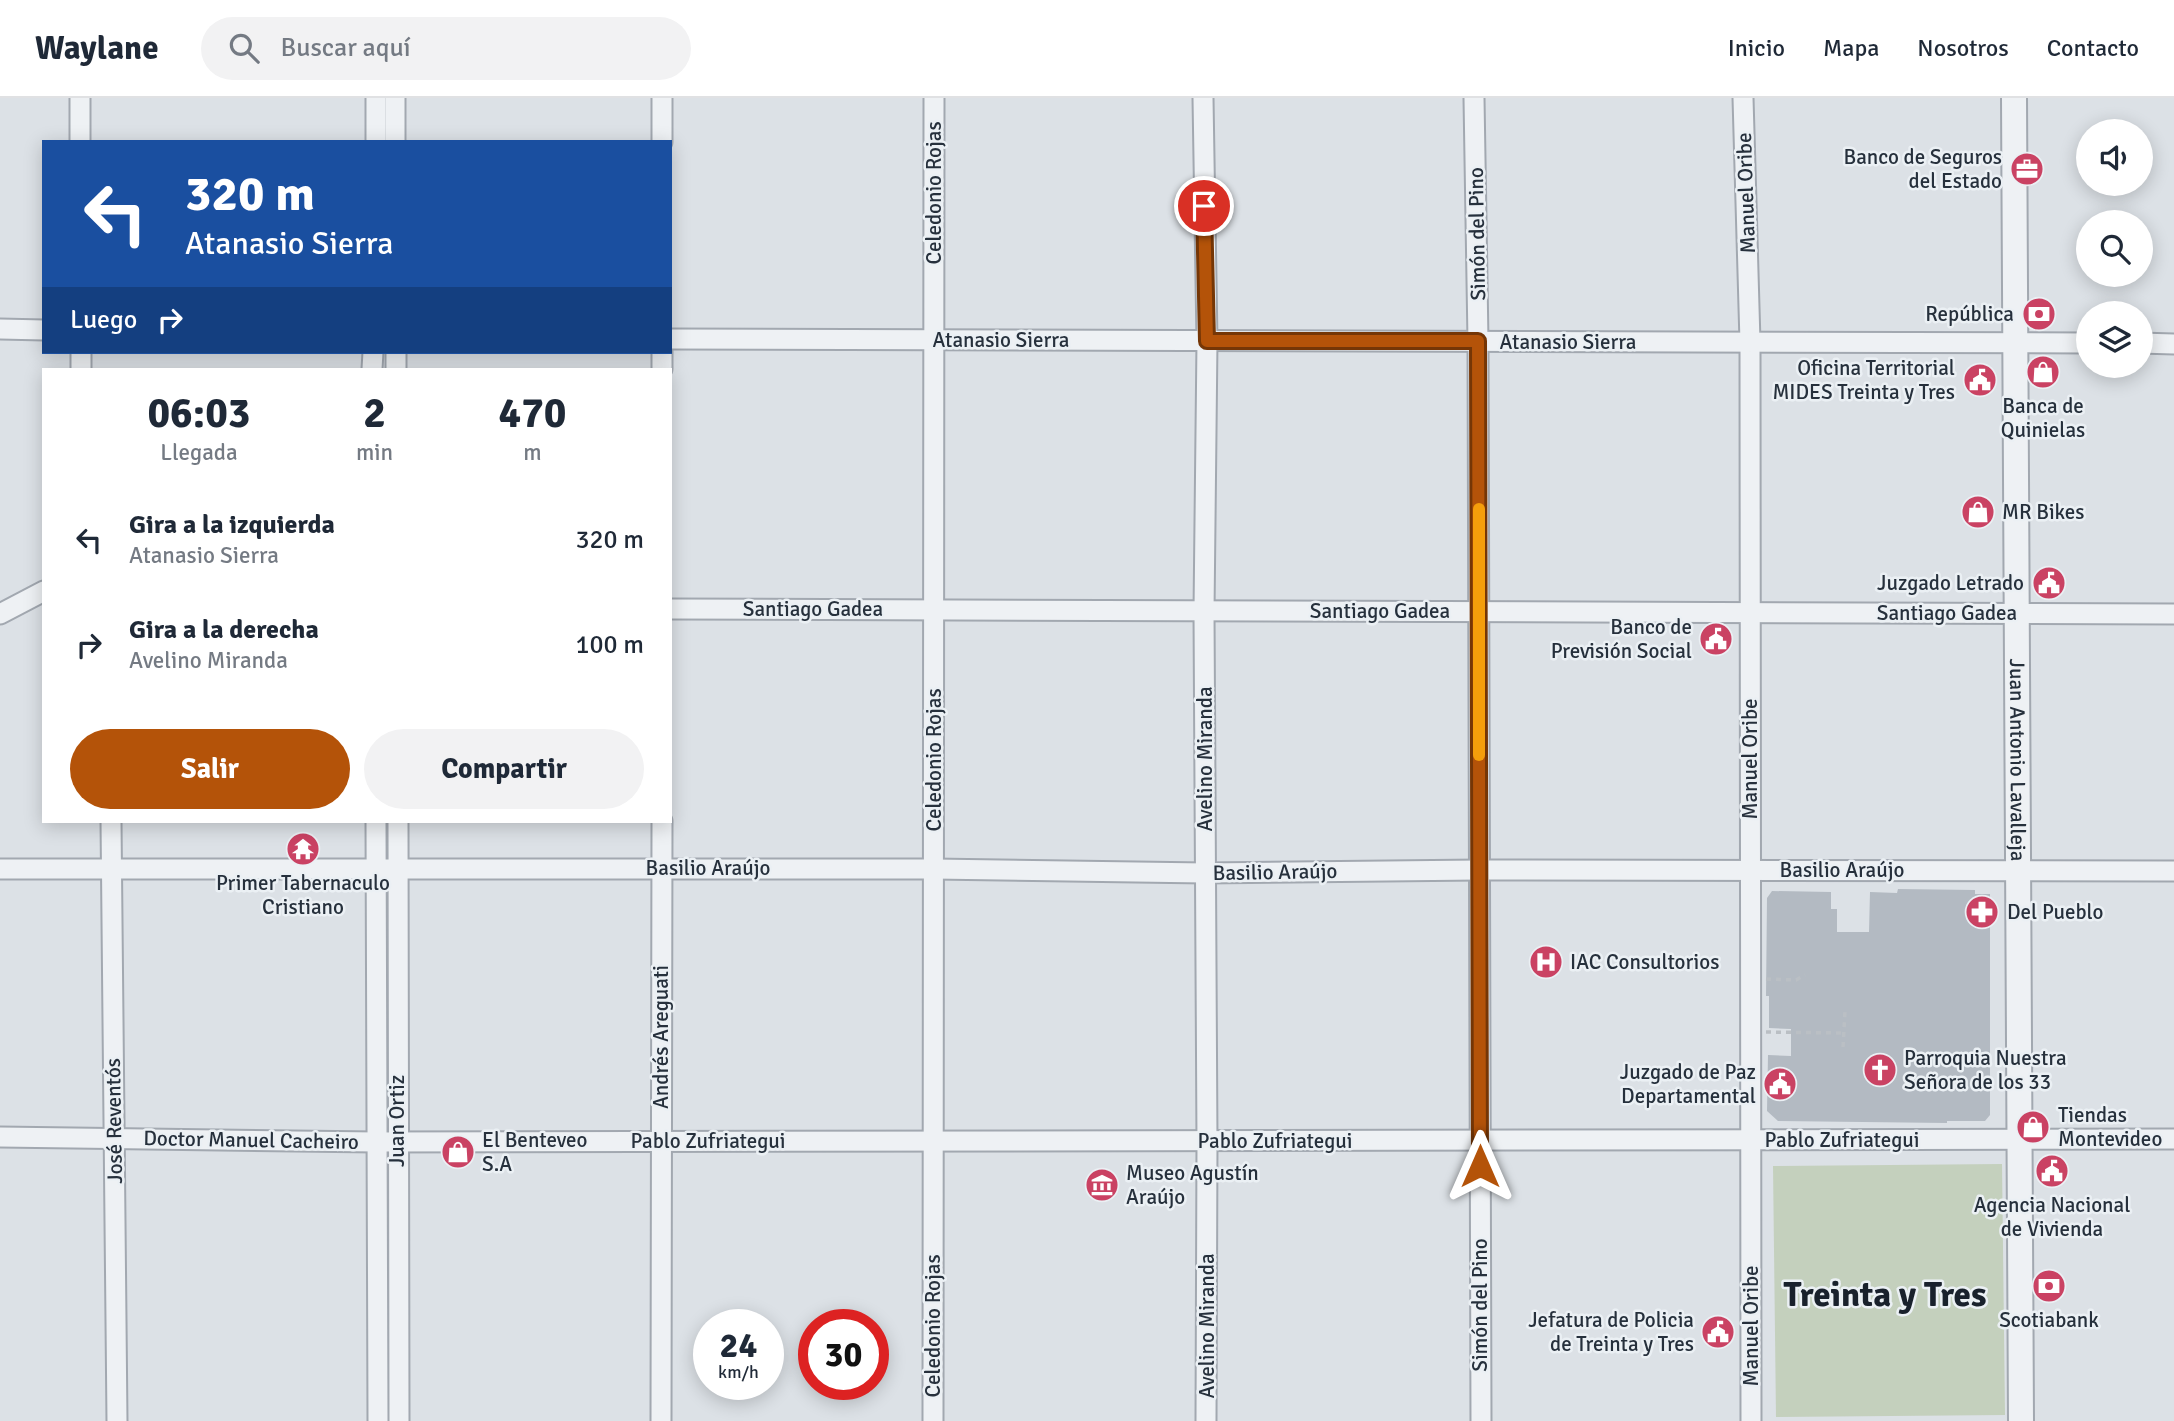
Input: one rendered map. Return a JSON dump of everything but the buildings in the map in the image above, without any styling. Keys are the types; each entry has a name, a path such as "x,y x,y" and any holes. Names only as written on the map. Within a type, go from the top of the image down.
{"street":[{"path":"79,98 80,140"},
{"path":"376,98 376,140"},
{"path":"395,98 395,140"},
{"path":"662,98 662,140"},
{"name":"Celedonio Rojas","path":"933,1421 934,98"},
{"name":"Avelino Miranda","path":"1203,98 1207,341 1204,612 1206,1421"},
{"name":"Simón del Pino","path":"1474,98 1478,341 1480,1421"},
{"name":"Manuel Oribe","path":"1743,98 1750,342 1751,1421"},
{"name":"Juan Antonio Lavalleja","path":"2014,98 2021,1421"},
{"path":"0,329 42,330"},
{"name":"Atanasio Sierra","path":"672,339 2076,343"},
{"path":"2153,343 2174,344"},
{"path":"7,610 42,592"},
{"path":"7,610 42,606"},
{"name":"Santiago Gadea","path":"672,609 2174,614"},
{"name":"José Reventós","path":"111,823 117,1421"},
{"name":"Juan Ortiz","path":"376,823 378,1421"},
{"name":"Juan Ortiz","path":"398,823 399,1421"},
{"name":"Andrés Areguati","path":"661,1421 662,823"},
{"name":"Basilio Araújo","path":"0,869 662,868 1205,873 1479,870 2174,871"},
{"name":"Doctor Manuel Cacheiro","path":"0,1137 376,1142"},
{"name":"Pablo Zufriategui","path":"376,1142 2174,1139"}],"path":[{"path":"1764,979 1796,979 1805,975"},
{"path":"1843,1047 1844,1011"},
{"path":"1764,1032 1844,1033"}],"green space":[{"path":"2002,1164 2005,1415 1776,1417 1773,1166"}],"slow traffic":[{"path":"1479,509 1479,755"}],"place":[{"name":"Banco de Seguros del Estado","path":"2027,169"},
{"name":"República","path":"2039,314"},
{"name":"Banca de Quinielas","path":"2043,372"},
{"name":"Oficina Territorial MIDES Treinta y Tres","path":"1980,380"},
{"name":"MR Bikes","path":"1978,512"},
{"name":"Juzgado Letrado","path":"2049,583"},
{"name":"Banco de Previsión Social","path":"1716,639"},
{"name":"Primer Tabernaculo Cristiano","path":"303,849"},
{"name":"Del Pueblo","path":"1982,912"},
{"name":"IAC Consultorios","path":"1546,962"},
{"name":"Parroquia Nuestra Señora de los 33","path":"1880,1070"},
{"name":"Juzgado de Paz Departamental","path":"1780,1084"},
{"name":"Tiendas Montevideo","path":"2033,1127"},
{"name":"El Benteveo S.A","path":"458,1152"},
{"name":"Agencia Nacional de Vivienda","path":"2052,1171"},
{"name":"Museo Agustín Araújo","path":"1102,1185"},
{"name":"Scotiabank","path":"2049,1286"},
{"name":"Jefatura de Policia de Treinta y Tres","path":"1718,1332"}],"district":[{"name":"Treinta y Tres","path":"1885,1294"}],"route":[{"path":"1204,206 1207,341 1478,341 1480,1166"}]}
